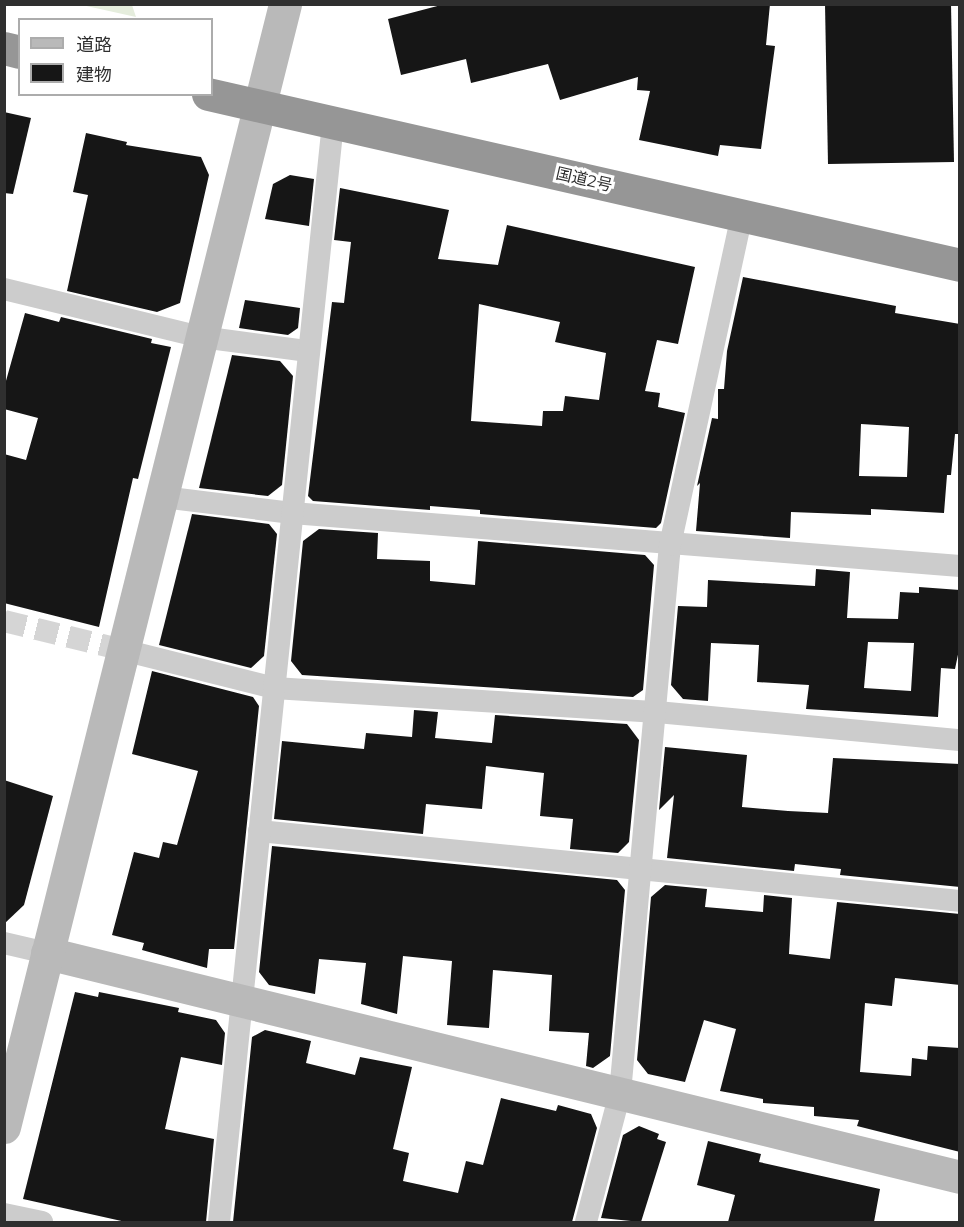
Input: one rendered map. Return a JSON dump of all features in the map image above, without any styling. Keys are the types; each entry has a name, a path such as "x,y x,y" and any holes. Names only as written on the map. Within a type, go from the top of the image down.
{"highway":[{"name":"国道2号","path":"213,95 960,265"}],"street":[{"path":"4,1127 285,4"},
{"path":"219,1222 333,123"},
{"path":"586,1222 620,1094 657,712 669,545 742,216"},
{"path":"4,289 201,337 308,351"},
{"path":"162,497 292,513 669,545 960,566"},
{"path":"123,650 274,688 657,712 960,740"},
{"path":"259,831 642,866 960,901"},
{"path":"4,943 960,1177"},
{"path":"4,1214 42,1222"}],"green space":[{"path":"82,5 132,5 136,17"}],"building":[{"path":"445,4 770,4 766,45 775,46 761,149 720,145 718,156 639,140 650,91 637,90 638,77 560,100 548,64 471,83 466,59 401,75 388,19"},
{"path":"825,4 951,4 954,162 828,164"},
{"path":"4,112 31,118 13,194 4,193"},
{"path":"86,133 127,142 126,145 201,157 209,175 180,303 157,312 67,291 88,195 73,192"},
{"path":"290,175 314,179 309,226 265,219 273,184"},
{"path":"340,188 449,210 438,259 498,265 507,225 695,267 678,344 657,340 645,391 660,393 658,407 685,413 661,523 656,528 480,514 480,510 430,506 430,510 313,501 308,496 332,302 344,303 351,242 334,240","holes":["479,304 560,322 555,342 606,353 599,400 565,396 563,411 543,411 542,426 471,421"]},
{"path":"743,277 896,306 895,313 960,324 960,434 955,434 951,475 947,475 944,513 871,509 871,515 791,512 790,538 696,531 700,483 697,486 712,418 718,419 718,389 724,389 727,351","holes":["861,424 909,427 907,477 859,476"]},
{"path":"245,300 300,308 298,328 288,335 239,328"},
{"path":"25,313 59,322 61,317 152,339 151,343 171,347 138,479 133,478 99,627 4,603 4,454 26,460 38,418 4,409 4,388"},
{"path":"232,355 280,361 293,376 282,485 268,496 199,488"},
{"path":"192,514 269,524 277,534 264,656 251,668 159,645"},
{"path":"319,529 378,533 377,559 430,561 430,581 475,585 478,541 645,555 654,565 643,690 633,697 302,675 291,661 303,541"},
{"path":"816,569 850,572 847,618 898,619 900,592 919,593 919,587 960,590 960,645 955,669 941,668 938,717 806,709 809,685 757,682 759,645 711,643 708,701 683,699 671,685 678,606 707,607 708,580 815,586","holes":["868,642 914,643 911,691 864,688"]},
{"path":"152,671 253,697 259,706 234,949 209,949 207,968 142,950 144,943 112,935 134,852 159,858 163,842 177,845 198,771 132,754"},
{"path":"414,710 438,712 435,738 492,743 495,715 627,724 639,740 629,842 618,853 570,849 573,819 540,816 544,773 486,766 482,809 426,804 423,834 274,819 282,741 364,749 366,733 412,737"},
{"path":"665,747 747,755 742,807 788,811 828,813 833,758 960,764 960,887 840,875 841,869 795,864 794,871 667,858 674,795 659,810"},
{"path":"4,780 53,796 24,905 4,924"},
{"path":"272,846 617,880 625,890 610,1056 593,1068 586,1066 589,1033 549,1031 552,975 493,970 489,1028 447,1025 452,961 403,956 397,1014 361,1004 366,963 319,959 315,994 269,985 259,972"},
{"path":"665,885 707,889 705,907 763,912 764,895 792,898 789,954 830,959 837,902 960,914 960,985 895,978 892,1006 865,1003 860,1072 911,1076 912,1058 927,1060 928,1046 960,1048 960,1152 857,1126 859,1120 814,1116 814,1107 763,1103 763,1099 720,1091 736,1029 704,1020 685,1082 648,1074 637,1060 651,897"},
{"path":"75,992 98,997 99,992 179,1008 178,1012 216,1020 225,1033 222,1065 181,1057 165,1129 214,1139 206,1222 126,1222 23,1199"},
{"path":"265,1030 311,1041 306,1063 355,1075 360,1057 412,1067 393,1149 409,1153 403,1181 458,1193 466,1161 483,1165 501,1098 556,1111 558,1105 591,1114 597,1128 572,1222 233,1222 252,1037"},
{"path":"639,1126 659,1134 657,1139 666,1142 641,1222 601,1218 623,1135"},
{"path":"708,1141 761,1154 759,1162 880,1189 874,1222 728,1222 735,1195 697,1185"}],"tunnel":[{"path":"4,621 123,650"}]}
